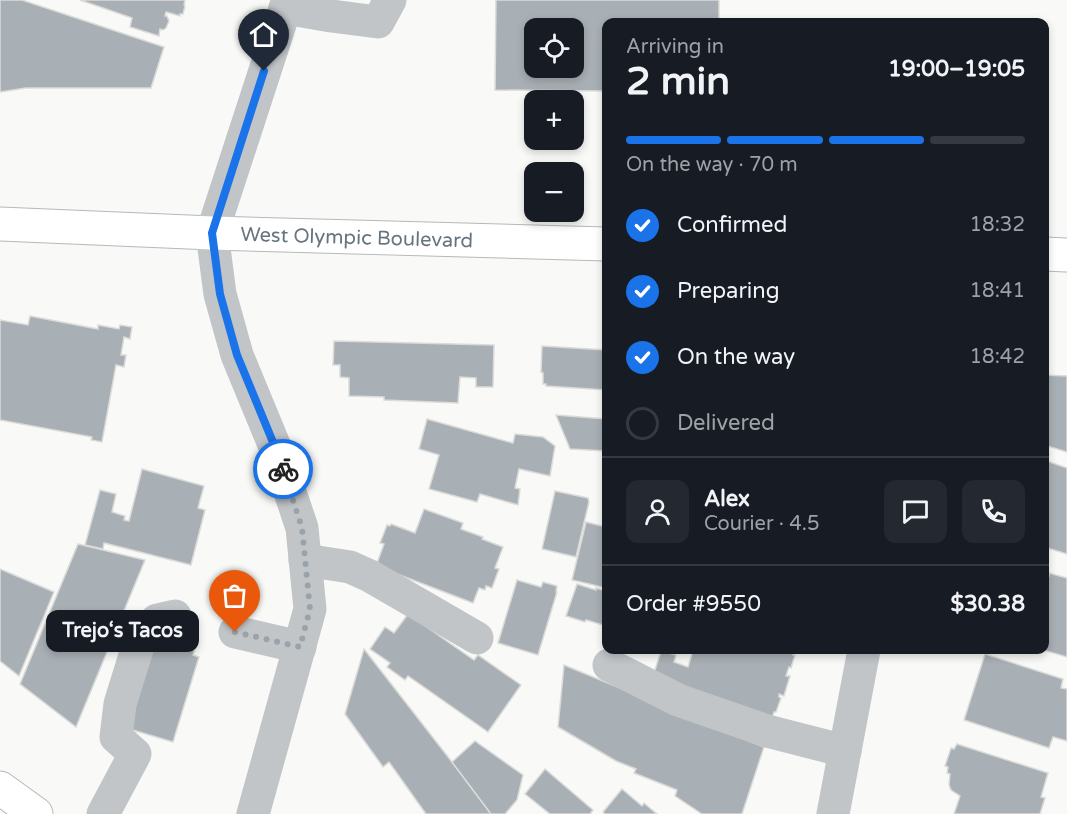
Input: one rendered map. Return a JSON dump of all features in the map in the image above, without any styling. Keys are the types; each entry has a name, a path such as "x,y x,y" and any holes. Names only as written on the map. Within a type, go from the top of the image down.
{"main road":[{"name":"West Olympic Boulevard","path":"0,224 212,233 602,244"},
{"path":"1049,254 1067,255"},
{"path":"0,788 36,814"}],"street":[{"path":"253,814 310,609 302,528 279,457 237,355 220,294 212,233 286,4 331,16 378,22 390,0"},
{"path":"305,560 350,567 370,576 477,638"},
{"path":"103,814 135,754 116,737 120,704 142,633 157,620 175,616"},
{"path":"235,632 300,647"},
{"path":"833,814 863,654"},
{"path":"609,665 678,700 767,730 845,751"}],"building":[{"path":"0,0 22,0 164,47 151,88 26,88 0,92"},
{"path":"80,0 185,0 185,6 180,16 166,12 165,16 169,21 166,28 160,29 159,36 130,27 132,18"},
{"path":"496,0 719,0 719,18 602,18 602,91 495,90"},
{"path":"30,316 98,329 98,325 119,329 120,325 132,327 130,339 124,337 121,355 126,355 124,367 116,365 102,442 91,440 92,437 0,420 0,320 28,325"},
{"path":"334,341 494,345 493,387 476,387 476,378 460,377 458,403 349,396 349,378 340,377 340,365 333,365"},
{"path":"542,346 602,350 602,390 546,386 543,384 543,373 541,372"},
{"path":"1049,375 1067,376 1067,452 1049,447"},
{"path":"556,415 602,419 602,451 570,449"},
{"path":"427,419 513,443 515,434 543,437 555,446 550,476 519,469 515,488 520,489 518,505 480,494 477,502 429,489 439,455 419,449"},
{"path":"1049,462 1067,468 1067,554 1049,549"},
{"path":"142,469 204,486 198,508 205,510 191,565 104,543 103,549 85,545 100,490 116,494 112,512 125,516 124,520 129,521"},
{"path":"555,491 588,498 576,557 542,549"},
{"path":"424,509 463,523 461,529 503,547 495,568 499,569 492,588 486,586 485,590 479,588 473,603 376,566 384,544 380,543 387,525 391,524 415,533"},
{"path":"586,522 602,526 602,587 572,580"},
{"path":"78,544 145,560 76,727 20,684"},
{"path":"0,569 54,592 19,676 0,661"},
{"path":"1049,573 1067,578 1067,657 1049,652"},
{"path":"517,580 541,587 543,582 557,586 538,655 498,643"},
{"path":"577,584 602,590 602,625 566,616"},
{"path":"408,614 474,660 478,655 521,685 488,732 408,676 405,680 387,667 390,663 370,649 385,627 394,633"},
{"path":"169,629 185,634 184,639 197,643 193,655 199,657 173,742 126,728 152,642 159,644 162,633"},
{"path":"364,649 491,814 426,814 389,762 383,767 345,714"},
{"path":"660,654 676,655 674,662 688,667 692,654 795,655 786,676 790,676 784,696 779,694 781,698 772,718 653,676"},
{"path":"985,654 1063,679 1061,688 1067,689 1067,741 1053,737 1049,748 964,720"},
{"path":"564,665 764,747 742,814 702,814 675,796 677,790 634,773 636,769 616,761 558,727"},
{"path":"475,741 523,775 517,800 505,814 491,814 452,762"},
{"path":"957,744 1048,773 1041,797 1045,798 1040,814 954,814 960,796 951,790 950,774 947,773 948,767 945,766 951,748 954,749"},
{"path":"545,769 593,810 590,814 550,814 525,794"},
{"path":"622,789 642,806 644,803 657,814 605,814 603,812"}],"way so far":[{"path":"235,632 300,647 310,609 302,528 283,469"}],"place":[{"name":"Trejo‘s Tacos","path":"235,632"}],"route":[{"path":"264,71 212,233 220,294 237,355 283,469"}]}
